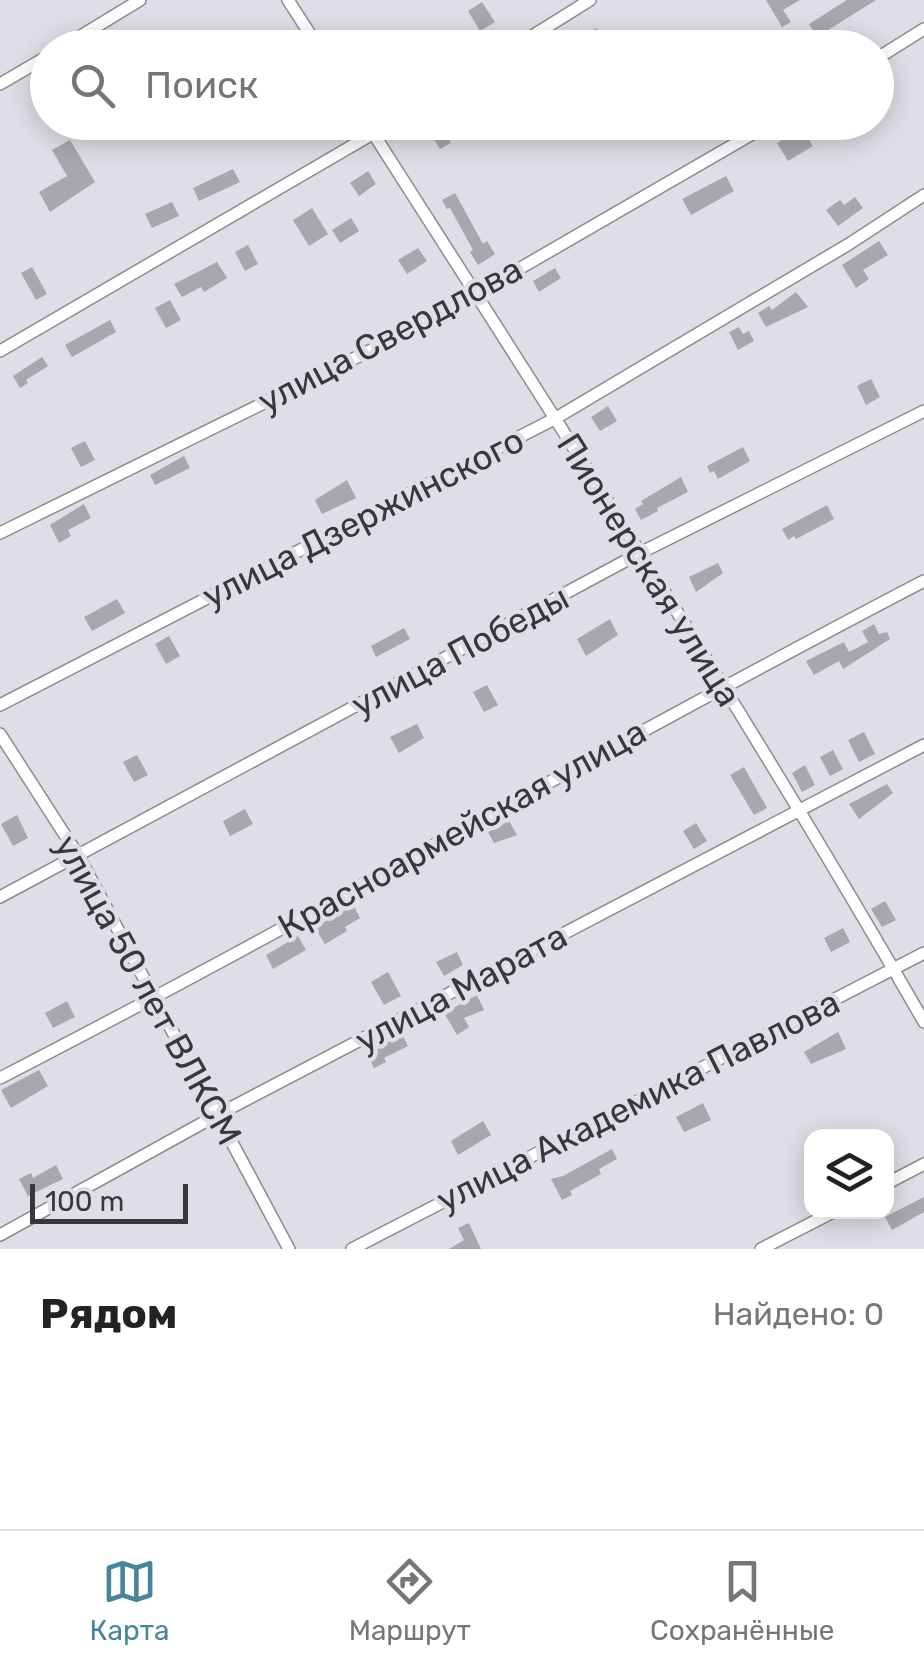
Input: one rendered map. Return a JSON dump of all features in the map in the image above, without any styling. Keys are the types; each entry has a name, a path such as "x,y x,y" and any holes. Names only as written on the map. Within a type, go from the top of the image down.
{"street":[{"path":"91,30 140,0"},
{"path":"288,0 307,30"},
{"path":"542,30 590,0"},
{"path":"894,48 924,29"},
{"path":"0,84 30,66"},
{"path":"0,351 364,140"},
{"name":"Пионерская улица","path":"378,140 478,292 640,553 924,1022"},
{"name":"улица Свердлова","path":"0,533 422,325 742,140"},
{"name":"улица Дзержинского","path":"0,705 556,418 850,244 924,195"},
{"name":"улица Победы","path":"0,897 640,553 924,411"},
{"name":"Красноармейская улица","path":"0,1078 155,998 721,686 924,581"},
{"name":"улица 50 лет ВЛКСМ","path":"0,734 79,857 290,1249"},
{"name":"улица Марата","path":"0,1235 217,1116 924,745"},
{"name":"улица Академика Павлова","path":"352,1249 924,953"},
{"path":"894,1180 924,1164"},
{"path":"761,1249 820,1219"}],"building":[{"path":"766,0 800,0 783,10 791,22 782,27"},
{"path":"847,0 876,0 828,30 813,30 809,24"},
{"path":"482,2 495,22 479,30 468,11"},
{"path":"70,140 95,182 50,212 39,192 67,176 52,150"},
{"path":"434,140 449,140 451,143 440,149"},
{"path":"809,140 813,146 788,161 777,143"},
{"path":"233,169 240,182 199,201 193,188"},
{"path":"368,171 376,184 359,196 350,183"},
{"path":"726,176 734,191 691,215 682,199"},
{"path":"455,193 483,244 487,241 495,254 478,265 450,208 442,200"},
{"path":"855,197 863,208 838,226 826,210 840,200 844,205"},
{"path":"172,202 179,216 152,228 145,214"},
{"path":"312,208 328,234 309,246 293,220"},
{"path":"351,218 359,231 340,243 332,230"},
{"path":"879,241 888,255 863,270 869,279 856,288 842,265"},
{"path":"248,245 258,264 245,271 235,252"},
{"path":"418,248 427,261 407,274 398,260"},
{"path":"217,262 227,278 204,292 201,287 182,297 174,284"},
{"path":"32,267 47,294 36,300 21,273"},
{"path":"555,268 561,278 539,292 533,281"},
{"path":"796,292 808,307 766,327 758,313 769,306 772,310"},
{"path":"170,300 181,320 166,328 155,308"},
{"path":"110,320 116,332 72,357 65,345"},
{"path":"739,327 743,334 749,331 754,341 738,350 729,332"},
{"path":"42,357 48,366 20,388 13,376"},
{"path":"871,379 880,397 866,405 857,386"},
{"path":"608,406 617,421 600,431 591,417"},
{"path":"85,441 95,460 81,467 71,448"},
{"path":"743,447 750,461 718,479 714,471 710,473 707,466"},
{"path":"184,456 190,468 155,485 150,475"},
{"path":"681,477 688,492 641,520 635,509 643,504 641,501"},
{"path":"347,480 356,498 322,514 315,500"},
{"path":"84,504 91,518 68,530 71,536 59,543 50,525"},
{"path":"827,505 834,519 788,540 782,529"},
{"path":"718,563 723,573 696,592 689,577"},
{"path":"117,599 125,613 92,631 84,617"},
{"path":"610,619 618,635 586,656 577,639"},
{"path":"874,624 879,634 887,632 890,639 843,669 839,661 814,675 806,661 844,642 849,652 868,642 862,631"},
{"path":"404,628 410,639 376,657 371,646"},
{"path":"169,636 180,656 166,664 155,644"},
{"path":"487,685 498,705 484,712 473,692"},
{"path":"417,724 424,738 399,753 390,737"},
{"path":"864,732 875,754 859,762 848,740"},
{"path":"833,750 843,769 830,776 820,757"},
{"path":"137,755 148,775 134,782 123,762"},
{"path":"805,765 815,785 802,792 792,773"},
{"path":"744,767 767,808 754,815 730,775"},
{"path":"887,784 893,793 859,819 849,804"},
{"path":"245,809 253,824 230,836 223,821"},
{"path":"17,815 28,838 13,846 1,824"},
{"path":"509,821 517,835 494,843 488,832"},
{"path":"696,823 707,841 694,849 683,831"},
{"path":"885,901 896,920 882,927 871,909"},
{"path":"353,904 360,918 325,944 315,928"},
{"path":"843,928 850,942 831,952 824,938"},
{"path":"298,936 306,950 273,969 266,955"},
{"path":"457,952 463,965 444,976 436,962"},
{"path":"388,972 401,996 384,1005 371,982"},
{"path":"477,995 484,1010 464,1018 469,1027 457,1035 444,1013"},
{"path":"67,1001 75,1017 53,1028 45,1013"},
{"path":"838,1032 846,1049 811,1064 804,1052"},
{"path":"403,1036 408,1046 374,1068 366,1051"},
{"path":"39,1070 48,1086 11,1108 1,1090"},
{"path":"703,1103 711,1120 684,1132 676,1117"},
{"path":"483,1121 491,1135 458,1155 451,1141"},
{"path":"612,1149 617,1159 562,1200 551,1179"},
{"path":"56,1165 63,1179 28,1196 19,1179 31,1173 33,1178"},
{"path":"924,1197 924,1212 892,1230 886,1219 894,1219 894,1212"},
{"path":"469,1223 481,1249 449,1249 464,1240 458,1228"}]}
